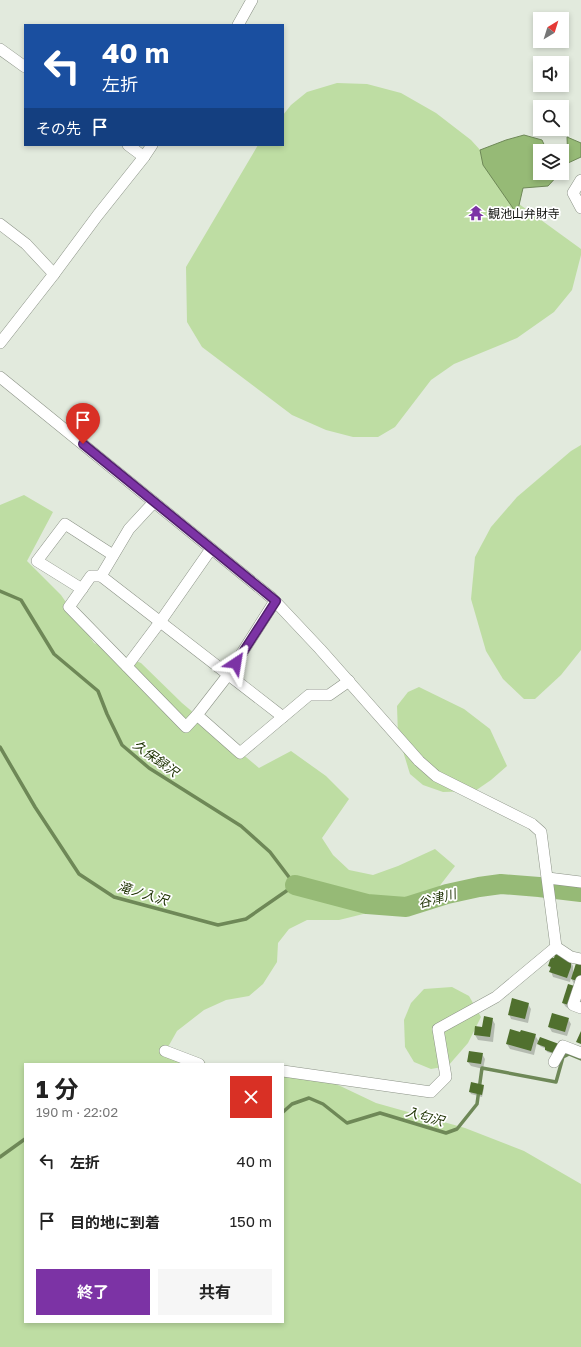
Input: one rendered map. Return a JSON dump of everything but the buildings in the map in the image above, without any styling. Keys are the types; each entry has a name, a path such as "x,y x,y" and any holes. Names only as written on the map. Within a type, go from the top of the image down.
{"street":[{"path":"239,24 252,0"},
{"path":"0,49 24,67"},
{"path":"129,146 144,157"},
{"path":"0,344 151,146"},
{"path":"581,180 573,193 581,208"},
{"path":"0,224 26,244 54,274"},
{"path":"0,378 276,601 320,648 419,761 436,776 532,824 541,832 556,947 571,957 581,959"},
{"path":"101,576 129,529 154,502"},
{"path":"82,590 37,561 65,524 113,555"},
{"path":"127,666 211,549"},
{"path":"276,601 228,675 186,727 69,607 92,576 101,576 228,675 283,717"},
{"path":"197,714 240,753 309,695 329,695 349,681"},
{"path":"548,878 581,882"},
{"path":"284,1071 431,1092 446,1077 438,1030 496,997 556,947"},
{"path":"581,981 573,1005 581,1008"},
{"path":"554,1062 563,1046 581,1053"},
{"path":"166,1051 196,1063"}],"shaded area":[{"path":"337,83 367,84 401,93 436,113 471,140 492,163 519,204 581,249 581,255 572,290 554,312 517,338 454,364 431,380 395,427 378,437 353,437 326,430 292,415 202,347 187,322 186,267 257,146 284,146 284,114 291,105 307,92"},
{"path":"524,135 542,140 544,144 533,144 533,180 554,180 548,186 523,188 517,214 483,165 480,150"},
{"path":"567,137 581,143 581,157 569,163 569,144 567,144"},
{"path":"581,445 581,650 561,675 535,699 524,699 503,679 486,651 471,599 475,557 491,527 517,497 571,451"},
{"path":"24,495 53,512 27,561 61,595 94,643 141,663 182,703 259,768 291,751 326,776 349,799 322,838 333,855 349,870 373,875 398,866 435,849 455,866 438,888 408,903 339,920 307,920 289,929 278,943 277,962 263,984 249,996 226,1000 204,1010 177,1031 168,1047 206,1063 24,1063 24,1323 284,1323 284,1067 315,1074 376,1103 465,1128 524,1151 581,1184 581,1347 0,1347 0,505"},
{"path":"419,687 464,709 490,729 507,766 475,791 443,792 423,785 410,774 398,735 397,706 408,692"},
{"path":"452,987 469,996 481,1017 468,1043 448,1066 431,1069 414,1062 405,1047 404,1020 411,1003 424,989"}],"waterway":[{"name":"久保録沢","path":"0,591 21,600 54,654 98,691 122,745 149,768 241,826 270,852 295,885 246,919 218,925 114,897 79,874 35,807 0,747"},
{"name":"谷津川","path":"295,885 367,904 406,907 447,894 501,884 581,892"},
{"name":"入匂沢","path":"284,1111 292,1104 309,1098 323,1104 347,1123 380,1113 446,1133 457,1129 477,1104 482,1068 556,1082 563,1057 569,1054 581,1059"},
{"name":"入匂沢","path":"0,1157 24,1140"}],"place":[{"name":"観池山弁財寺","path":"476,213"}],"route":[{"path":"83,444 276,601 236,663"}],"water label":[{"name":"滝ノ入沢","path":"143,893"}]}
